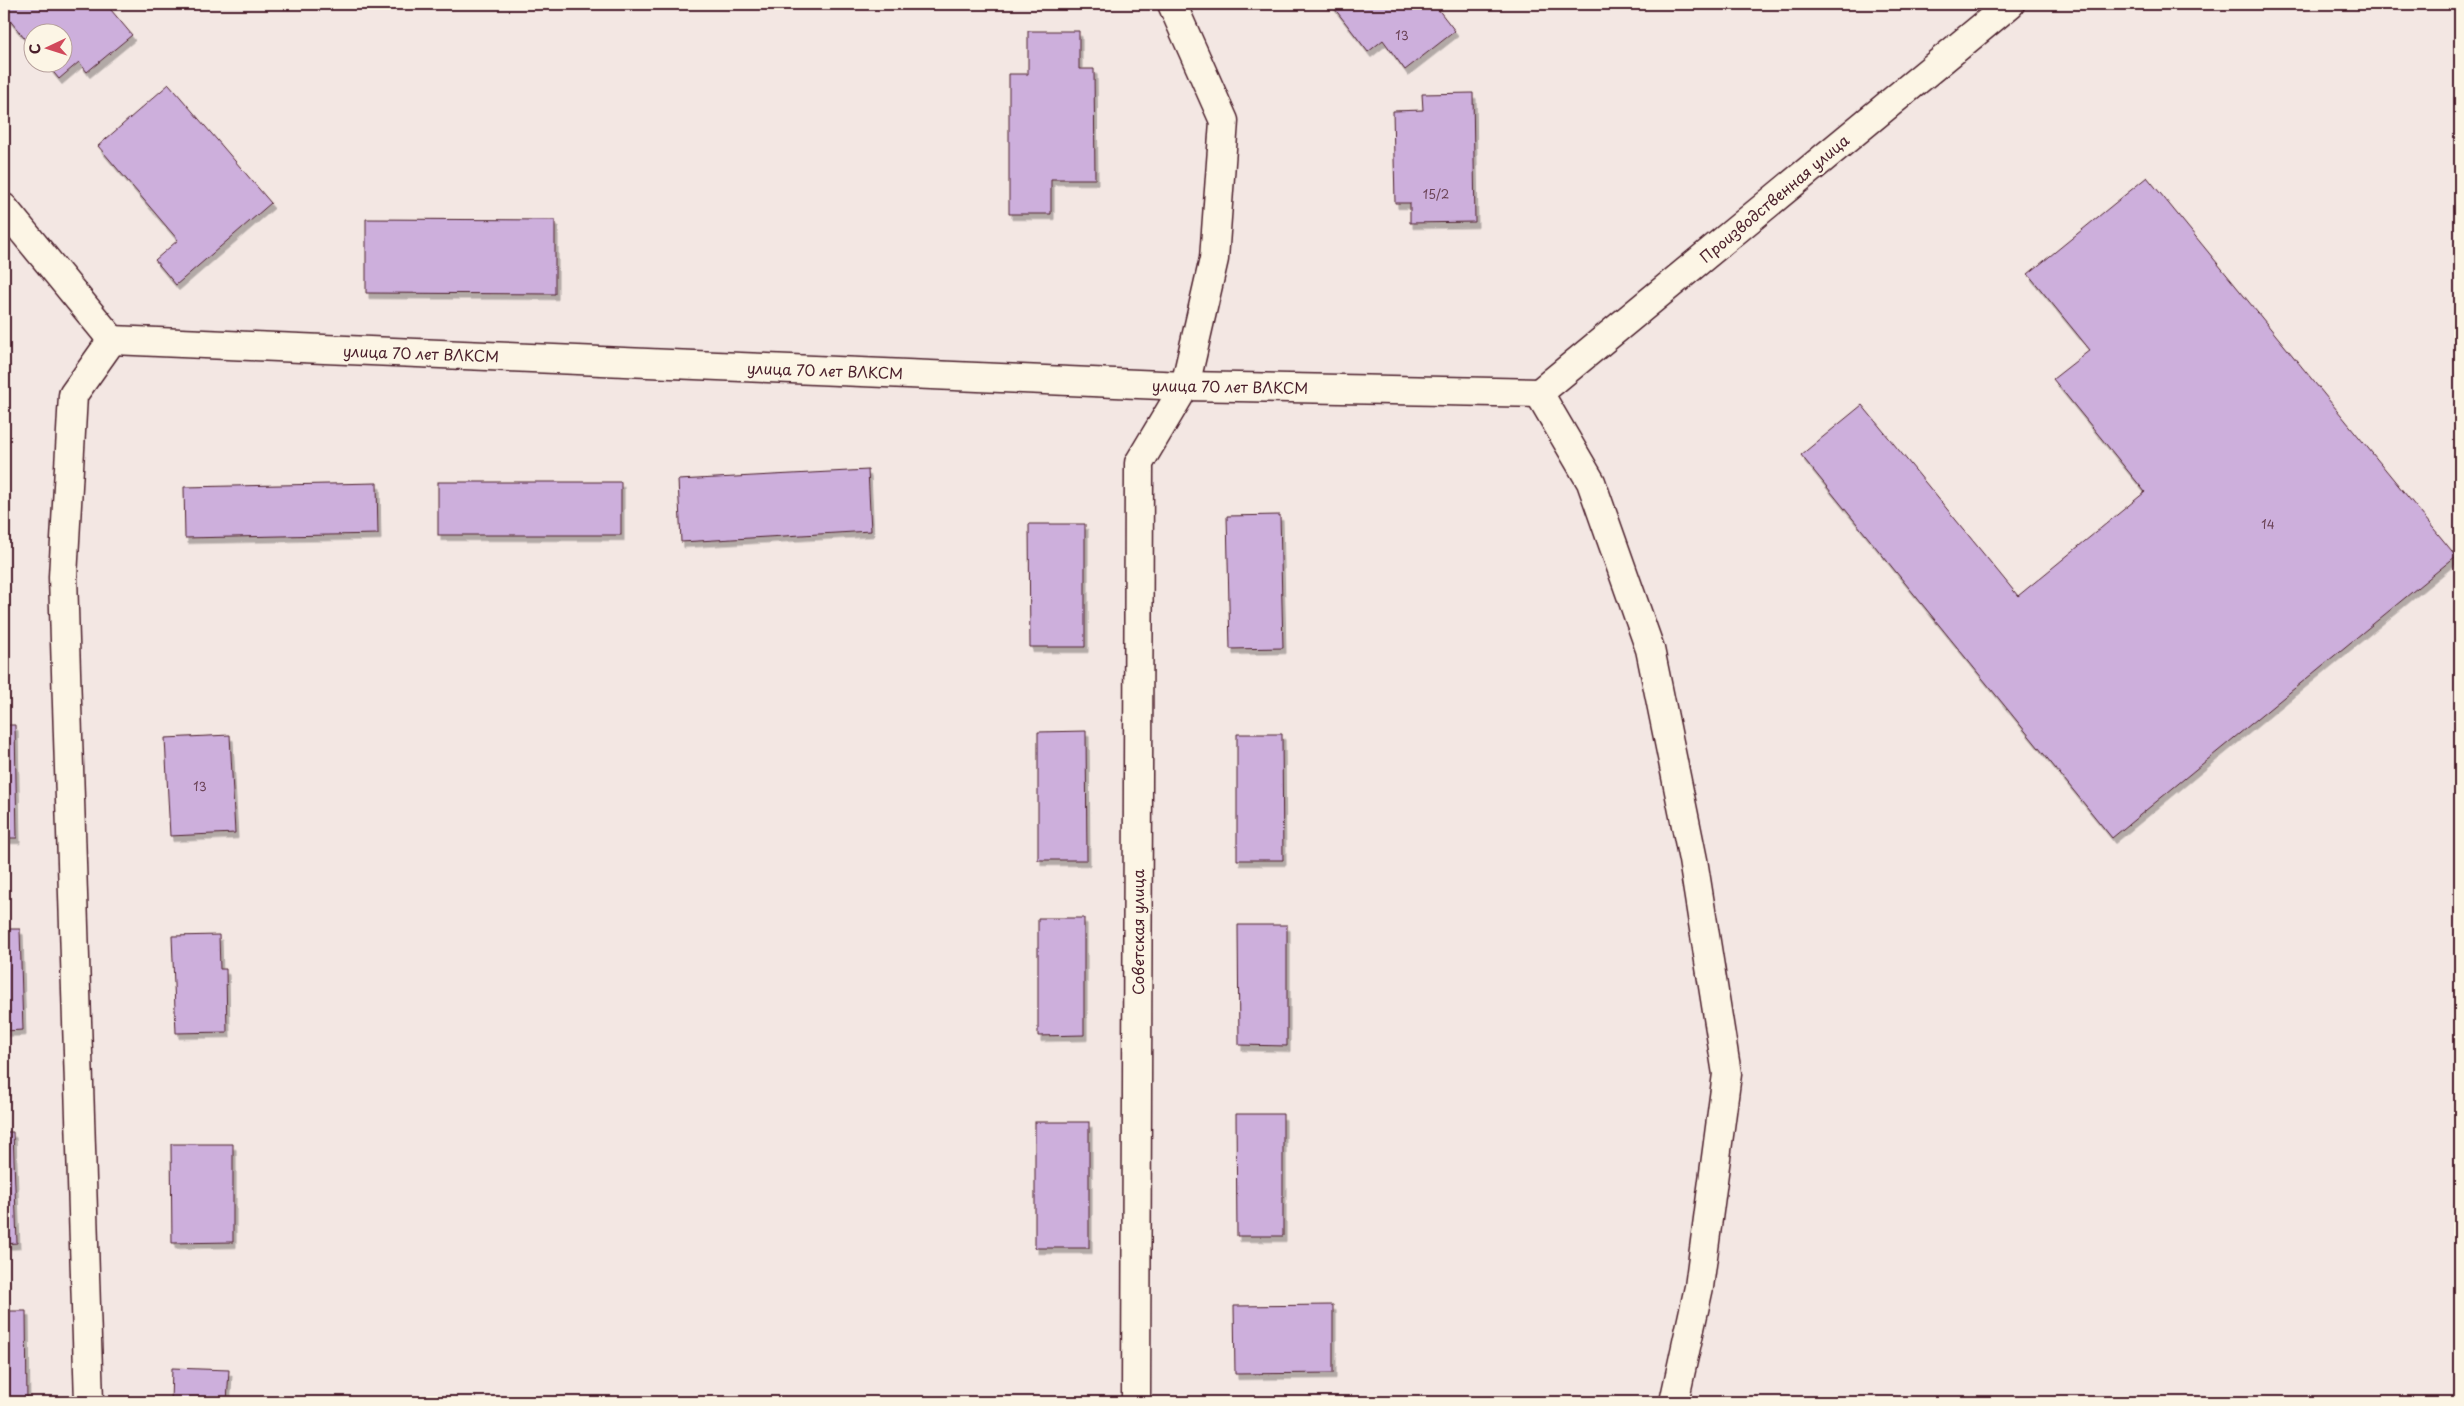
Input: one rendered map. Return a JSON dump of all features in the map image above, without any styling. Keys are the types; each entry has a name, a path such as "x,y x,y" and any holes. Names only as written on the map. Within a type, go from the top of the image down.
{"street":[{"path":"1172,4 1224,121 1214,259 1185,386"},
{"name":"Производственная улица","path":"1539,393 2010,4"},
{"path":"4,208 112,340 73,395 63,577 89,1402"},
{"name":"улица 70 лет ВЛКСМ","path":"112,340 1185,386 1539,393"},
{"name":"Советская улица","path":"1136,1402 1138,463 1185,386"},
{"path":"1539,393 1591,482 1650,649 1693,860 1727,1074 1699,1287 1674,1402"}],"building":[{"path":"9,4 106,4 132,35 87,72 79,62 72,68 72,22 22,22 22,36 4,13 4,8"},
{"path":"1331,4 1434,4 1455,31 1405,70 1383,40 1368,52"},
{"path":"1028,31 1079,31 1079,69 1094,69 1095,179 1051,179 1051,214 1009,214 1009,74 1028,74"},
{"path":"53,72 67,72 59,79"},
{"path":"169,84 271,203 176,285 155,260 178,240 98,146"},
{"path":"1473,93 1475,222 1410,223 1410,203 1395,203 1393,111 1423,110 1422,94"},
{"path":"2147,177 2456,556 2112,838 1801,455 1862,405 2018,596 2145,492 2053,379 2090,350 2028,274"},
{"path":"366,219 555,220 555,294 366,293"},
{"path":"868,470 871,531 681,542 678,480"},
{"path":"438,482 621,482 621,535 438,535"},
{"path":"377,483 378,534 185,538 184,487"},
{"path":"1280,515 1283,648 1230,649 1227,516"},
{"path":"1029,524 1085,524 1085,647 1030,647"},
{"path":"4,725 15,725 17,838 4,838"},
{"path":"1086,731 1087,860 1038,860 1038,732"},
{"path":"1237,734 1282,734 1283,860 1237,860"},
{"path":"230,735 235,833 170,836 165,738"},
{"path":"1038,918 1084,918 1084,1035 1038,1036"},
{"path":"1238,925 1287,925 1287,1046 1239,1045"},
{"path":"4,929 20,929 23,1030 4,1031"},
{"path":"219,935 220,969 226,969 227,1032 176,1033 172,936"},
{"path":"1236,1114 1283,1114 1283,1236 1237,1236"},
{"path":"1035,1122 1089,1122 1089,1248 1035,1248"},
{"path":"4,1132 13,1132 17,1243 4,1244"},
{"path":"171,1144 233,1144 233,1242 172,1243"},
{"path":"1333,1305 1333,1373 1235,1374 1234,1306"},
{"path":"4,1311 26,1311 27,1402 4,1402"},
{"path":"172,1368 229,1370 227,1402 171,1402"}]}
